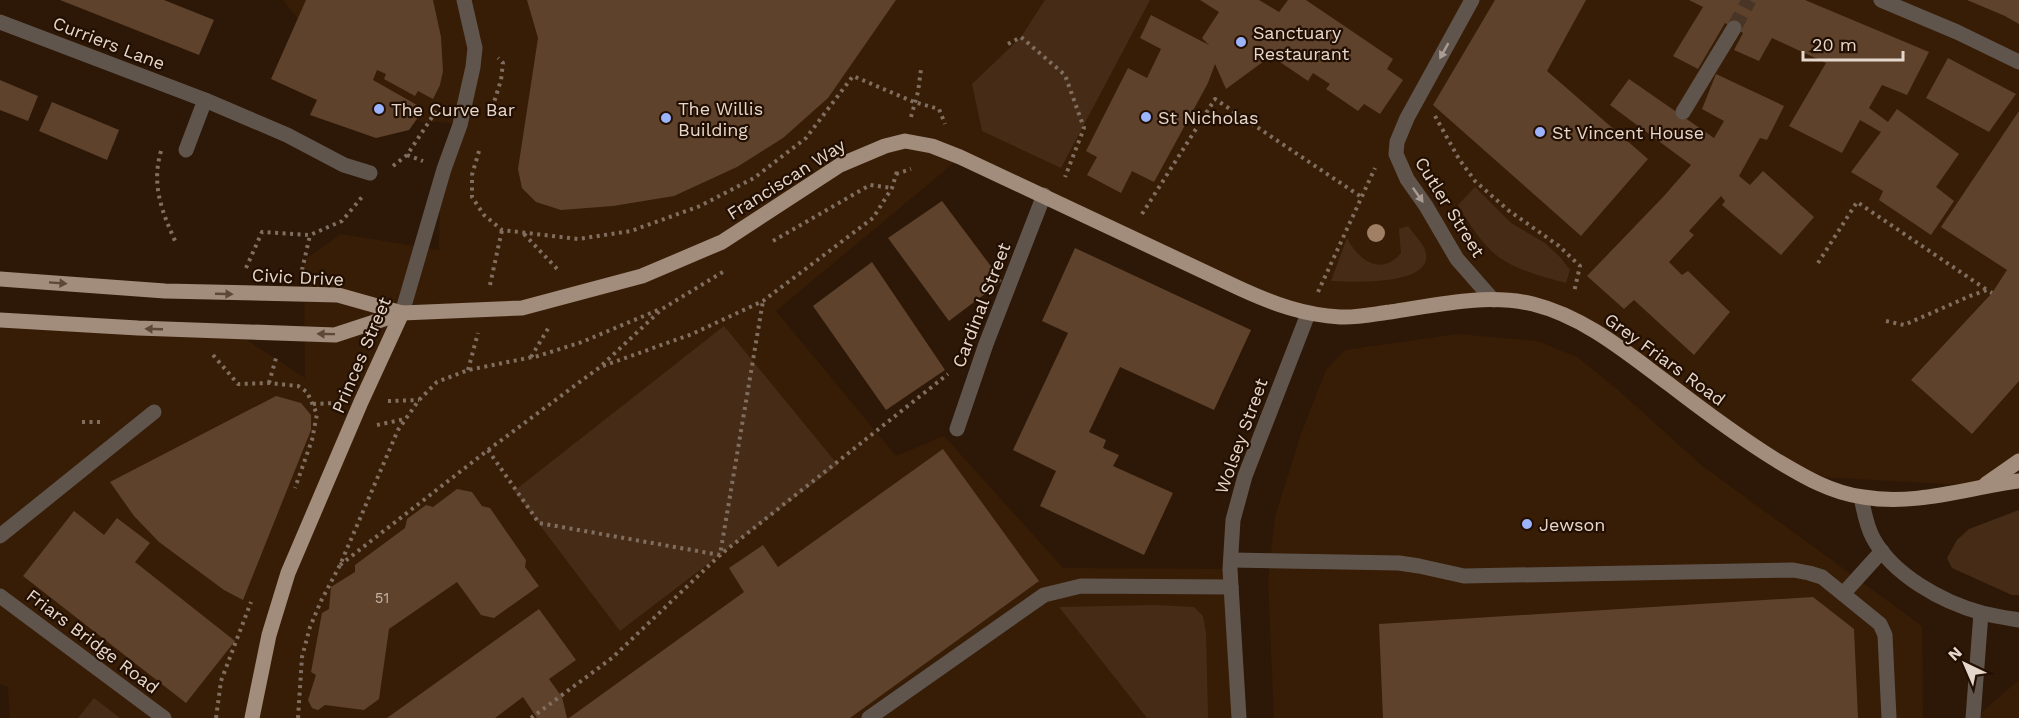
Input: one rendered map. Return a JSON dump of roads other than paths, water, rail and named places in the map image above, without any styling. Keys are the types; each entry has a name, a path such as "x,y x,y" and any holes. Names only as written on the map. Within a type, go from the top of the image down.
{"main road":[{"name":"Franciscan Way","path":"402,313 522,308 642,276 722,242 840,165 885,146 905,141 932,146 960,157 1257,296 1308,314"},
{"name":"Civic Drive","path":"0,279 165,291 338,295 402,313"},
{"name":"Grey Friars Road","path":"1308,314 1342,317 1370,315 1455,301 1493,300 1532,304 1572,318 1631,356 1744,440 1802,476 1833,490 1861,497 1894,501 1919,500 2019,481"},
{"path":"0,320 138,328 334,335 402,313"},
{"name":"Princes Street","path":"252,718 269,634 288,573 361,402 402,313"},
{"name":"Grey Friars Road","path":"1984,486 2019,462"}],"street":[{"name":"Princes Street","path":"402,313 444,169 460,125 473,67 474,48 465,0"},
{"name":"Cutler Street","path":"1472,0 1407,118 1397,142 1396,154 1407,179 1426,206 1456,259 1493,300"},
{"path":"1881,0 1957,32 2019,62"},
{"name":"Curriers Lane","path":"0,22 205,100 287,135 344,165 370,173"},
{"path":"1683,112 1734,28"},
{"path":"186,150 205,100"},
{"name":"Cardinal Street","path":"957,429 986,344 1044,195"},
{"name":"Wolsey Street","path":"1239,718 1231,587 1233,520 1245,476 1308,314"},
{"path":"0,537 154,412"},
{"path":"1861,497 1866,522 1872,536 1889,561 1902,573 1934,593 1981,613 2019,620"},
{"path":"1843,594 1882,551"},
{"path":"1231,560 1399,563 1464,576 1793,570 1822,577 1880,624 1885,635 1889,718"},
{"path":"869,718 1044,595 1081,586 1231,587"},
{"name":"Friars Bridge Road","path":"0,596 164,718"},
{"path":"1973,718 1981,613"}],"tunnel":[{"path":"1734,28 1749,0"}],"place":[{"name":"Sanctuary Restaurant","path":"1241,42"},
{"name":"The Curve Bar","path":"379,109"},
{"name":"St Nicholas","path":"1146,117"},
{"name":"The Willis Building","path":"666,118"},
{"name":"St Vincent House","path":"1540,132"},
{"name":"Jewson","path":"1527,524"}]}
